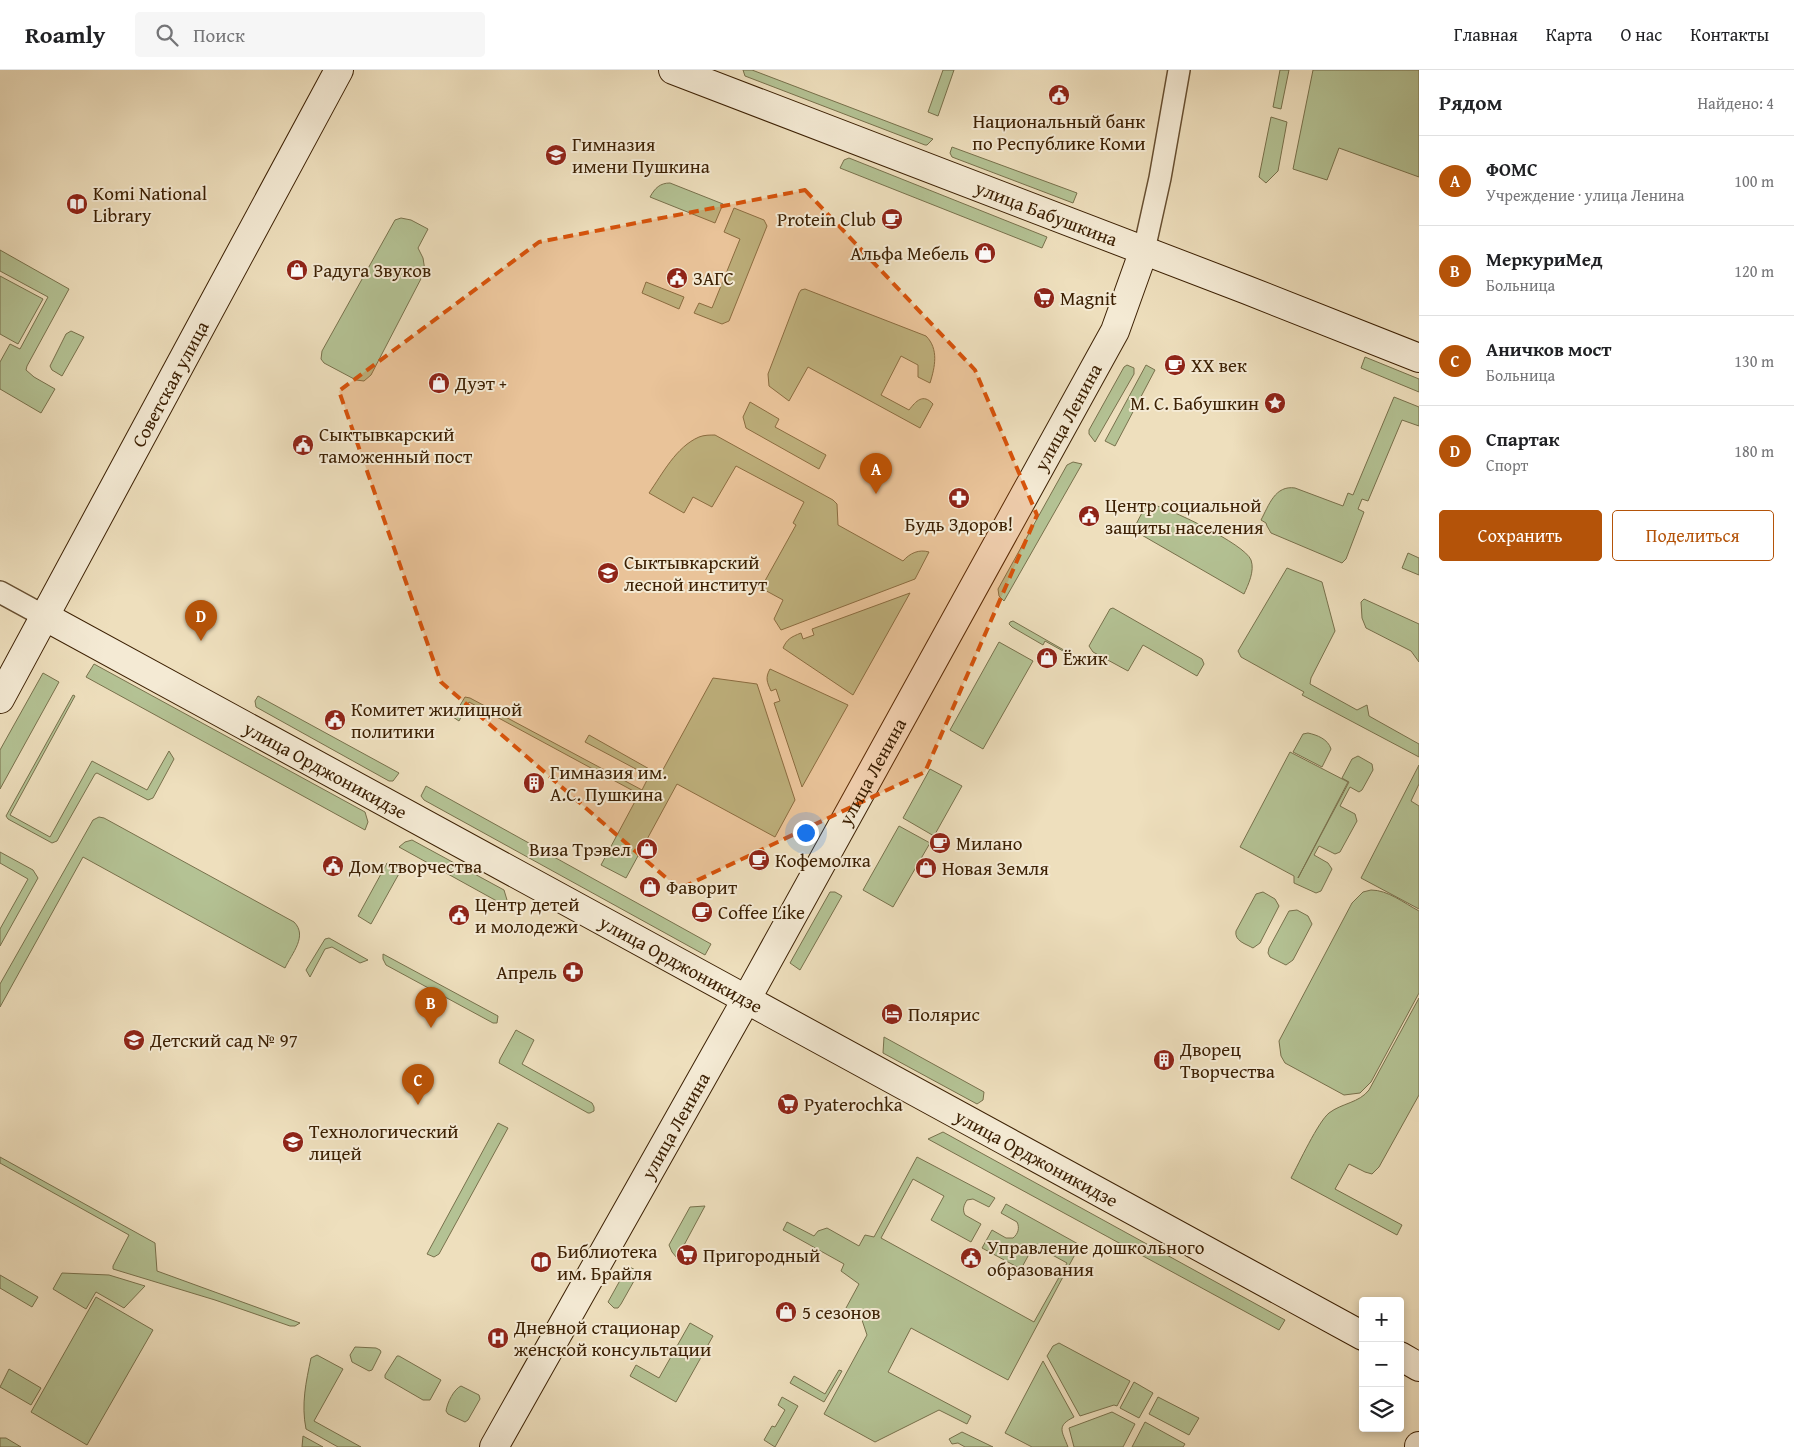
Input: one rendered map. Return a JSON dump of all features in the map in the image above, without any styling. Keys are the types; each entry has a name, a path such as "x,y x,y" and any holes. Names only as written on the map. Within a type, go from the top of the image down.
{"street":[{"name":"Советская улица","path":"0,699 339,70"},
{"name":"улица Бабушкина","path":"673,70 1144,250 1419,358"},
{"name":"улица Ленина","path":"494,1447 746,1000 1115,331 1144,250 1160,178 1180,70"},
{"name":"улица Орджоникидзе","path":"0,592 1359,1334"},
{"path":"1404,1358 1419,1366"}],"highlighted area":[{"path":"805,190 975,370 1037,515 925,772 679,889 441,682 339,391 539,242"}],"green space":[{"path":"743,70 752,70 933,139 925,145 745,76"},
{"path":"943,70 954,70 938,116 928,112"},
{"path":"1280,70 1289,70 1281,109 1273,107"},
{"path":"1313,70 1419,70 1419,177 1339,148 1327,180 1293,169"},
{"path":"1271,117 1287,122 1278,171 1266,183 1259,177"},
{"path":"952,147 1077,193 1073,203 952,157 950,153"},
{"path":"849,158 1047,237 1042,248 840,168 844,160"},
{"path":"670,183 723,204 715,223 650,197 658,187"},
{"path":"734,208 764,220 767,226 729,321 722,324 694,313 699,303 712,308 740,239 724,232"},
{"path":"401,218 411,220 428,229 418,248 423,258 425,271 371,375 364,381 356,380 324,363 321,359 322,351 395,220"},
{"path":"0,250 69,289 26,370 55,389 41,413 0,389 0,362 10,344 20,349 48,297 0,271"},
{"path":"0,276 43,299 18,344 0,334"},
{"path":"646,282 684,297 679,309 642,293"},
{"path":"805,289 926,336 933,347 935,358 930,383 918,377 918,365 901,356 881,395 909,410 920,399 926,399 933,404 920,428 808,367 789,401 769,386 768,374 799,293"},
{"path":"71,331 84,337 62,376 52,370 50,366 66,334"},
{"path":"1365,357 1419,379 1419,392 1361,368"},
{"path":"1127,365 1134,368 1134,374 1095,442 1089,434 1089,430 1124,367"},
{"path":"1146,365 1155,370 1115,446 1105,441"},
{"path":"1394,397 1419,407 1419,426 1402,420 1368,501 1362,499 1358,509 1364,512 1346,559 1342,563 1271,533 1266,523 1261,520 1270,502 1282,490 1295,488 1343,506 1348,493 1353,495"},
{"path":"750,402 779,419 775,427 826,455 819,469 746,428 743,417"},
{"path":"715,435 833,500 837,504 838,525 903,561 915,552 929,552 915,579 781,630 774,619 783,600 761,588 796,525 793,523 804,502 736,466 712,507 693,497 684,513 649,493 683,447 699,437"},
{"path":"1073,462 1082,464 1004,601 999,596 998,589 1067,465"},
{"path":"1150,504 1205,527 1246,553 1251,560 1252,569 1244,594 1133,530 1144,509"},
{"path":"1408,553 1419,558 1419,575 1402,568"},
{"path":"1287,568 1322,582 1335,631 1311,678 1310,684 1357,710 1367,705 1369,716 1419,744 1419,757 1302,695 1304,692 1241,657 1238,651"},
{"path":"910,593 853,695 783,648 788,640 798,634 801,633 803,639 814,635 812,629"},
{"path":"1364,599 1419,624 1419,662 1411,651 1366,628 1362,618 1361,602"},
{"path":"1113,608 1202,659 1204,664 1197,676 1143,645 1128,671 1093,652 1089,646 1110,609"},
{"path":"1013,621 1090,666 1045,641 1043,645 1012,627 1009,624"},
{"path":"999,642 1033,661 983,749 950,730"},
{"path":"94,664 365,812 368,822 365,830 86,677"},
{"path":"770,669 848,705 802,787 774,703 780,701 776,689 771,691 768,682 767,675"},
{"path":"43,673 59,682 0,789 0,750"},
{"path":"713,678 757,684 795,800 775,837 677,784 626,878 601,865 639,794 469,702 459,721 453,717 465,697 470,698 642,790 649,776 585,742 589,735 660,775"},
{"path":"73,695 75,696 10,815 50,837 92,761 147,790 169,751 174,759 153,798 148,800 97,773 95,774 57,841 52,843 8,819 6,816"},
{"path":"258,696 399,773 393,781 389,781 256,707 255,701"},
{"path":"1308,733 1325,740 1330,746 1331,749 1322,767 1293,752 1303,734"},
{"path":"1290,752 1348,782 1298,878 1349,782 1342,778 1352,759 1358,756 1372,764 1373,770 1362,790 1359,792 1350,787 1340,806 1355,814 1357,821 1340,852 1335,854 1319,846 1314,855 1328,863 1332,869 1321,891 1316,893 1294,883 1294,876 1240,847"},
{"path":"1419,765 1419,784 1411,801 1419,806 1419,909 1361,878"},
{"path":"930,769 962,786 934,836 903,818"},
{"path":"426,786 711,944 705,955 424,800 421,796"},
{"path":"99,817 294,922 298,927 299,939 295,951 285,968 83,857 0,1007 0,984 93,820"},
{"path":"899,826 930,843 893,907 863,890"},
{"path":"412,840 504,890 507,900 504,905 399,847 405,842"},
{"path":"0,852 33,870 38,878 0,946 0,929 28,879 0,863"},
{"path":"387,863 401,870 371,924 358,916"},
{"path":"1371,890 1384,892 1419,911 1419,993 1371,1082 1360,1093 1344,1095 1285,1063 1281,1056 1279,1041 1352,903 1363,892"},
{"path":"830,892 835,892 842,896 800,970 790,963"},
{"path":"1263,892 1275,899 1279,906 1260,943 1253,948 1239,940 1236,931 1256,894"},
{"path":"1297,910 1308,916 1312,924 1293,960 1286,965 1270,957 1268,953 1269,948 1289,911"},
{"path":"329,938 368,960 360,963 332,947 325,949 310,977 306,970 325,939"},
{"path":"383,954 498,1016 497,1023 493,1023 386,965"},
{"path":"1419,998 1419,1095 1379,1167 1372,1174 1349,1164 1335,1189 1402,1225 1397,1235 1291,1178 1314,1134 1329,1113 1360,1098 1369,1090"},
{"path":"516,1030 534,1040 522,1064 592,1103 594,1111 588,1113 499,1063"},
{"path":"884,1037 984,1092 983,1100 977,1104 883,1053"},
{"path":"498,1123 508,1128 439,1254 434,1257 427,1254"},
{"path":"943,1132 1285,1320 1279,1330 928,1139"},
{"path":"0,1157 155,1243 157,1271 300,1323 290,1326 215,1300 113,1269 129,1235 0,1163"},
{"path":"917,1157 995,1198 989,1207 973,1199 967,1200 964,1205 965,1215 981,1224 971,1242 931,1220 944,1196 913,1179 881,1238 1034,1322 1067,1263 1034,1245 1021,1269 982,1248 992,1230 1006,1238 1013,1238 1017,1233 1017,1222 1001,1213 1006,1204 1080,1245 1008,1380 911,1328 888,1372 971,1416 967,1424 939,1410 875,1442 824,1414 867,1335 861,1317 846,1308 859,1284 841,1271 844,1264 783,1230 787,1222 814,1236 818,1231 827,1228 859,1246 865,1235 874,1237"},
{"path":"705,1206 683,1247 679,1248 677,1258 669,1245 690,1207"},
{"path":"628,1266 639,1272 621,1304 618,1308 614,1308 608,1302"},
{"path":"62,1273 109,1275 145,1286 124,1308 96,1292 86,1309 53,1289"},
{"path":"0,1275 38,1297 32,1307 0,1288"},
{"path":"96,1297 153,1330 87,1445 31,1412"},
{"path":"690,1323 713,1336 676,1402 630,1376 636,1365 659,1378"},
{"path":"1059,1343 1130,1381 1117,1406 1114,1405 1080,1416 1047,1356 1053,1346"},
{"path":"355,1347 376,1348 380,1350 381,1352 372,1370 369,1371 352,1362 350,1355"},
{"path":"317,1355 343,1369 314,1421 361,1447 338,1447 306,1429 304,1402 306,1384 311,1358"},
{"path":"397,1356 441,1380 430,1400 423,1400 385,1378"},
{"path":"1043,1361 1074,1417 1065,1423 1062,1429 1068,1447 1032,1447 1005,1433"},
{"path":"9,1369 41,1388 31,1405 0,1387"},
{"path":"839,1370 842,1371 824,1402 790,1383 794,1376 825,1394"},
{"path":"1134,1382 1153,1393 1139,1418 1120,1408"},
{"path":"461,1386 479,1395 480,1399 465,1422 448,1414 446,1411 451,1397"},
{"path":"782,1397 798,1406 775,1447 764,1440 772,1426 775,1427 785,1410 778,1405"},
{"path":"1158,1397 1199,1418 1189,1435 1149,1414"},
{"path":"1112,1412 1135,1424 1123,1447 1074,1447 1069,1428"},
{"path":"1145,1422 1185,1444 1183,1447 1132,1447"},
{"path":"962,1432 993,1447 965,1447 958,1443 952,1444 949,1439"},
{"path":"303,1436 323,1447 302,1447"},
{"path":"0,1438 6,1438 21,1447 0,1447"}],"place":[{"name":"Национальный банк по Республике Коми","path":"1059,95"},
{"name":"Гимназия имени Пушкина","path":"556,155"},
{"name":"Komi National Library","path":"77,204"},
{"name":"Protein Club","path":"892,219"},
{"name":"Альфа Мебель","path":"985,253"},
{"name":"Радуга Звуков","path":"297,270"},
{"name":"ЗАГС","path":"677,278"},
{"name":"Magnit","path":"1044,298"},
{"name":"XX век","path":"1175,365"},
{"name":"Дуэт +","path":"439,383"},
{"name":"М. С. Бабушкин","path":"1275,403"},
{"name":"Сыктывкарский таможенный пост","path":"303,445"},
{"name":"ФОМС","path":"876,494"},
{"name":"Будь Здоров!","path":"959,498"},
{"name":"Центр социальной защиты населения","path":"1089,516"},
{"name":"Сыктывкарский лесной институт","path":"608,573"},
{"name":"Спартак","path":"201,641"},
{"name":"Ёжик","path":"1047,658"},
{"name":"Комитет жилищной политики","path":"335,720"},
{"name":"Гимназия им. А.С. Пушкина","path":"534,783"},
{"name":"Милано","path":"940,843"},
{"name":"Виза Трэвел","path":"647,849"},
{"name":"Кофемолка","path":"759,860"},
{"name":"Дом творчества","path":"333,866"},
{"name":"Новая Земля","path":"926,868"},
{"name":"Фаворит","path":"650,887"},
{"name":"Coffee Like","path":"702,912"},
{"name":"Центр детей и молодежи","path":"459,915"},
{"name":"Апрель","path":"573,972"},
{"name":"Полярис","path":"892,1014"},
{"name":"МеркуриМед","path":"431,1028"},
{"name":"Детский сад № 97","path":"134,1040"},
{"name":"Дворец Творчества","path":"1164,1060"},
{"name":"Pyaterochka","path":"788,1104"},
{"name":"Аничков мост","path":"418,1105"},
{"name":"Технологический лицей","path":"293,1142"},
{"name":"Пригородный","path":"687,1255"},
{"name":"Управление дошкольного образования","path":"971,1258"},
{"name":"Библиотека им. Брайля","path":"541,1262"},
{"name":"5 сезонов","path":"786,1312"},
{"name":"Дневной стационар женской консультации","path":"498,1338"}]}
